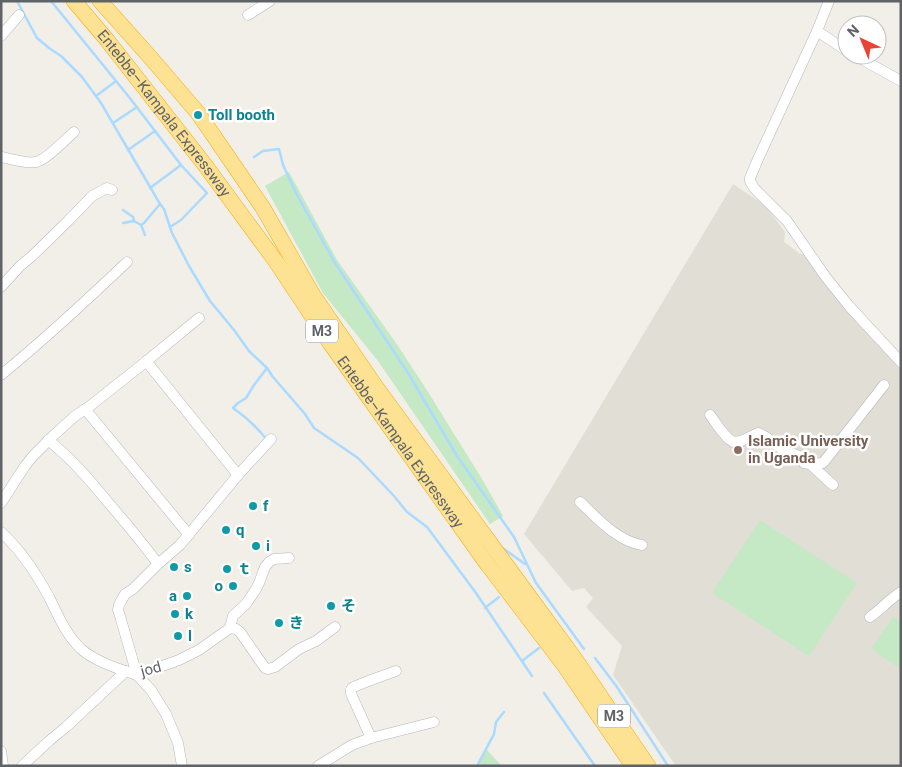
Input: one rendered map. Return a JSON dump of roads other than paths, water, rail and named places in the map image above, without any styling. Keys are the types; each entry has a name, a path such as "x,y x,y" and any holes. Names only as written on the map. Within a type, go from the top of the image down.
{"highway":[{"name":"Entebbe–Kampala Expressway","path":"74,1 107,40 210,172 278,263 382,418 487,564 572,666 633,766"},
{"name":"Entebbe–Kampala Expressway","path":"100,1 198,114 263,208 313,296 572,666 648,766"}],"street":[{"path":"248,14 270,1"},
{"path":"829,1 817,31 767,137 751,175 750,182 787,221 825,276 849,306 901,362"},
{"path":"1,36 19,15"},
{"path":"817,31 837,44"},
{"path":"871,65 901,82"},
{"path":"1,157 36,162 43,159 74,132"},
{"path":"1,287 92,196 107,188 112,190"},
{"path":"1,375 80,307 127,262"},
{"path":"1,503 25,466 48,440 75,416 199,318"},
{"path":"146,361 238,475"},
{"path":"821,468 884,386"},
{"path":"85,409 189,536"},
{"path":"710,415 721,432 729,440 733,442 758,433 767,436 780,448 803,457 804,463 821,468 833,485"},
{"path":"182,766 178,743 166,714 151,690 137,674 118,605 125,594 133,589 189,536 238,475 271,439"},
{"path":"48,440 60,449 80,470 158,564"},
{"path":"580,502 612,530 634,543 642,545"},
{"name":"jod","path":"1,532 14,543 22,554 47,593 75,643 99,660 137,674 190,655 230,628 233,616 246,604 256,589 264,567 274,559 288,558"},
{"path":"870,617 880,610 891,598 901,592"},
{"path":"230,628 240,632 265,668 268,669 275,667 299,649 316,641 335,627"},
{"path":"22,766 126,671"},
{"path":"371,738 350,692 356,686 396,671"},
{"path":"318,766 352,745 371,738 434,722"},
{"path":"1,751 4,766"}],"waterway":[{"path":"17,1 37,38 61,56 82,77 101,103 164,209 172,233 210,301 249,351 267,368 305,414 314,428 358,458 407,512 427,527 476,593 532,676"},
{"path":"51,1 181,165 207,193 181,220 170,227"},
{"path":"96,96 116,81"},
{"path":"113,123 137,107"},
{"path":"128,150 155,131"},
{"path":"254,157 263,151 279,149 283,165 296,193 335,263 408,373 457,456 514,537 536,583 584,649"},
{"path":"150,188 181,165"},
{"path":"123,210 141,225 160,204"},
{"path":"123,223 134,221"},
{"path":"141,225 145,235"},
{"path":"267,368 246,398 233,408 251,422 267,440"},
{"path":"504,549 525,564"},
{"path":"485,608 499,597"},
{"path":"522,661 539,648"},
{"path":"595,658 617,687 668,766"},
{"path":"544,693 595,766"},
{"path":"477,766 494,734 496,722 504,712"}],"place":[{"name":"Toll booth","path":"198,115"},
{"name":"Islamic University in Uganda","path":"738,450"},
{"name":"f","path":"253,506"},
{"name":"q","path":"226,530"},
{"name":"i","path":"256,546"},
{"name":"s","path":"174,567"},
{"name":"ｔ","path":"227,569"},
{"name":"o","path":"233,586"},
{"name":"a","path":"187,596"},
{"name":"そ","path":"331,606"},
{"name":"k","path":"175,614"},
{"name":"き","path":"279,623"},
{"name":"l","path":"178,636"}]}
